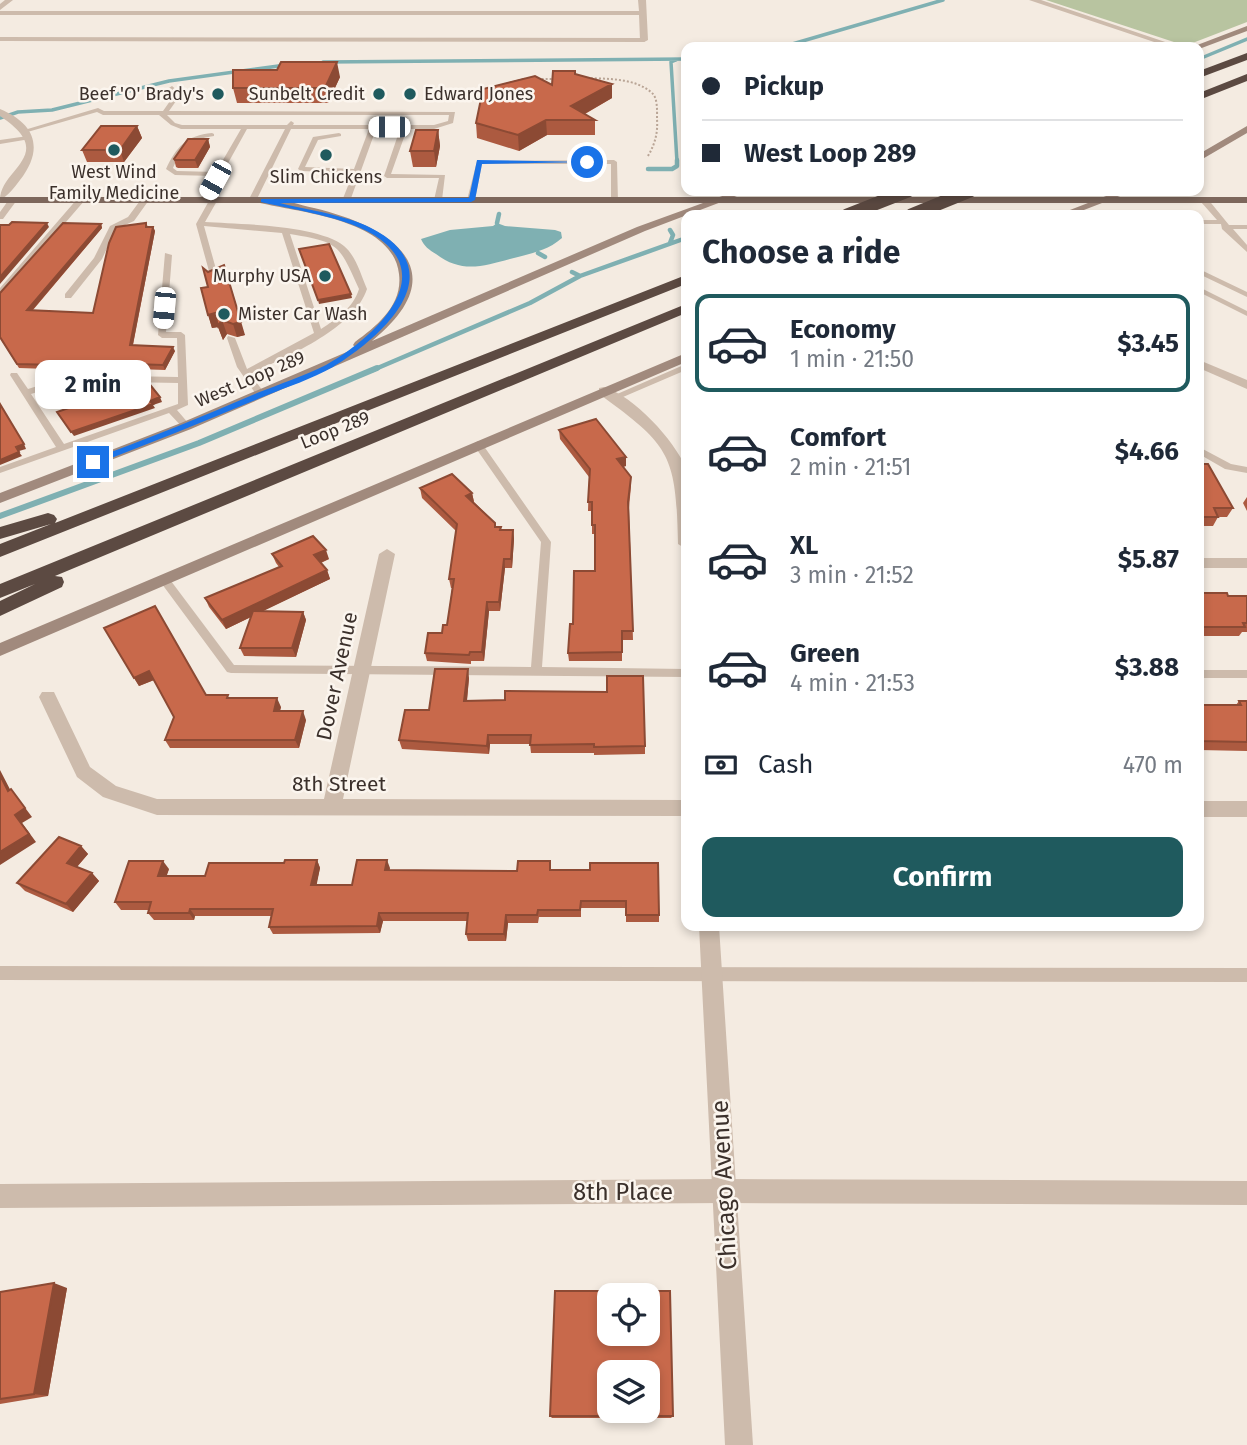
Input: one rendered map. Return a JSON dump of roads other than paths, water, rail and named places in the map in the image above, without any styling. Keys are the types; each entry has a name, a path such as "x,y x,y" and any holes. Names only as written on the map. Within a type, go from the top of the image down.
{"highway":[{"path":"1204,72 1247,49"},
{"path":"1204,73 1247,56"},
{"path":"1204,95 1247,79"},
{"path":"859,210 895,196"},
{"path":"923,210 958,196"},
{"name":"Loop 289","path":"0,551 681,281"},
{"name":"Loop 289","path":"0,590 681,310"},
{"path":"0,533 105,501 320,423"},
{"path":"0,609 243,491"}],"main road":[{"path":"1204,44 1247,28"},
{"path":"1204,155 1247,129"},
{"name":"West Loop 289","path":"689,210 728,196"},
{"path":"1075,210 1114,196"},
{"path":"0,199 1247,200"},
{"path":"258,201 329,216 368,229 388,242 404,264 405,286 392,315 374,334 329,366"},
{"name":"West Loop 289","path":"0,498 261,395 681,213"},
{"path":"641,229 681,224"},
{"path":"0,650 478,444 608,395 681,359"}],"street":[{"path":"0,8 9,0"},
{"path":"642,0 644,40"},
{"path":"1033,0 1161,42"},
{"path":"0,13 643,13"},
{"path":"0,112 26,134 29,154 25,165 0,199"},
{"path":"1204,366 1247,385"},
{"path":"608,395 649,426 681,458"},
{"name":"Dover Avenue","path":"332,806 387,554"},
{"path":"1204,563 1247,563"},
{"name":"8th Street","path":"48,697 83,772 110,792 158,807 681,808"},
{"path":"1204,809 1247,808"},
{"name":"Chicago Avenue","path":"709,931 738,1445"},
{"name":"8th Place","path":"0,1196 725,1192 1247,1193"}],"lane":[{"path":"0,39 644,40"},
{"path":"163,113 178,94 172,88"},
{"path":"0,142 98,110 103,113 453,113 451,122 434,127 404,127 317,137 301,169 357,171"},
{"path":"163,113 179,127 288,127 372,131"},
{"path":"258,201 295,113"},
{"path":"215,280 200,224 218,174 245,127"},
{"path":"404,127 387,176 443,176 438,200"},
{"path":"346,201 372,131"},
{"path":"218,174 175,173 169,168 192,137 240,135"},
{"path":"471,200 479,162 614,162 615,200"},
{"path":"0,217 13,200"},
{"path":"0,293 81,200"},
{"path":"68,296 98,259 113,228 131,219 145,200"},
{"path":"1204,200 1247,250"},
{"path":"1204,223 1247,227"},
{"path":"200,224 285,231 340,246 363,289 363,295 354,307 319,334 246,373"},
{"path":"285,231 319,334"},
{"path":"1236,239 1247,241"},
{"path":"0,470 183,405 181,335 162,335 168,255"},
{"path":"1204,274 1247,295"},
{"path":"1204,292 1247,314"},
{"path":"231,338 241,367 261,395"},
{"path":"608,395 681,369"},
{"path":"14,375 62,448"},
{"path":"26,393 72,378 182,380"},
{"path":"172,409 186,426"},
{"path":"478,444 546,542 536,672"},
{"path":"1204,453 1228,467 1247,470"},
{"path":"164,580 231,669 681,673"},
{"path":"1204,674 1247,674"},
{"path":"0,973 1247,975"}],"water":[{"path":"497,223 555,230 561,232 562,238 536,252 476,266 457,265 447,261 429,249 421,239 450,230 493,226"}],"waterway":[{"path":"799,42 943,0"},
{"path":"1204,57 1247,39"},
{"path":"323,62 681,59"},
{"path":"676,60 671,62 677,162"},
{"path":"0,118 18,112 52,110 169,81 286,65"},
{"path":"648,169 672,169 677,166 677,162"},
{"path":"497,223 499,214"},
{"path":"670,230 673,235 670,243"},
{"path":"580,276 681,240"},
{"path":"538,253 545,257"},
{"path":"572,272 580,276"},
{"path":"373,370 530,303 580,276"},
{"path":"0,516 199,443 377,368"}],"place":[{"name":"Beef 'O' Brady's","path":"218,94"},
{"name":"Sunbelt Credit","path":"379,94"},
{"name":"Edward Jones","path":"410,94"},
{"name":"West Wind Family Medicine","path":"114,150"},
{"name":"Slim Chickens","path":"326,155"},
{"name":"Murphy USA","path":"325,276"},
{"name":"Mister Car Wash","path":"224,314"}]}
